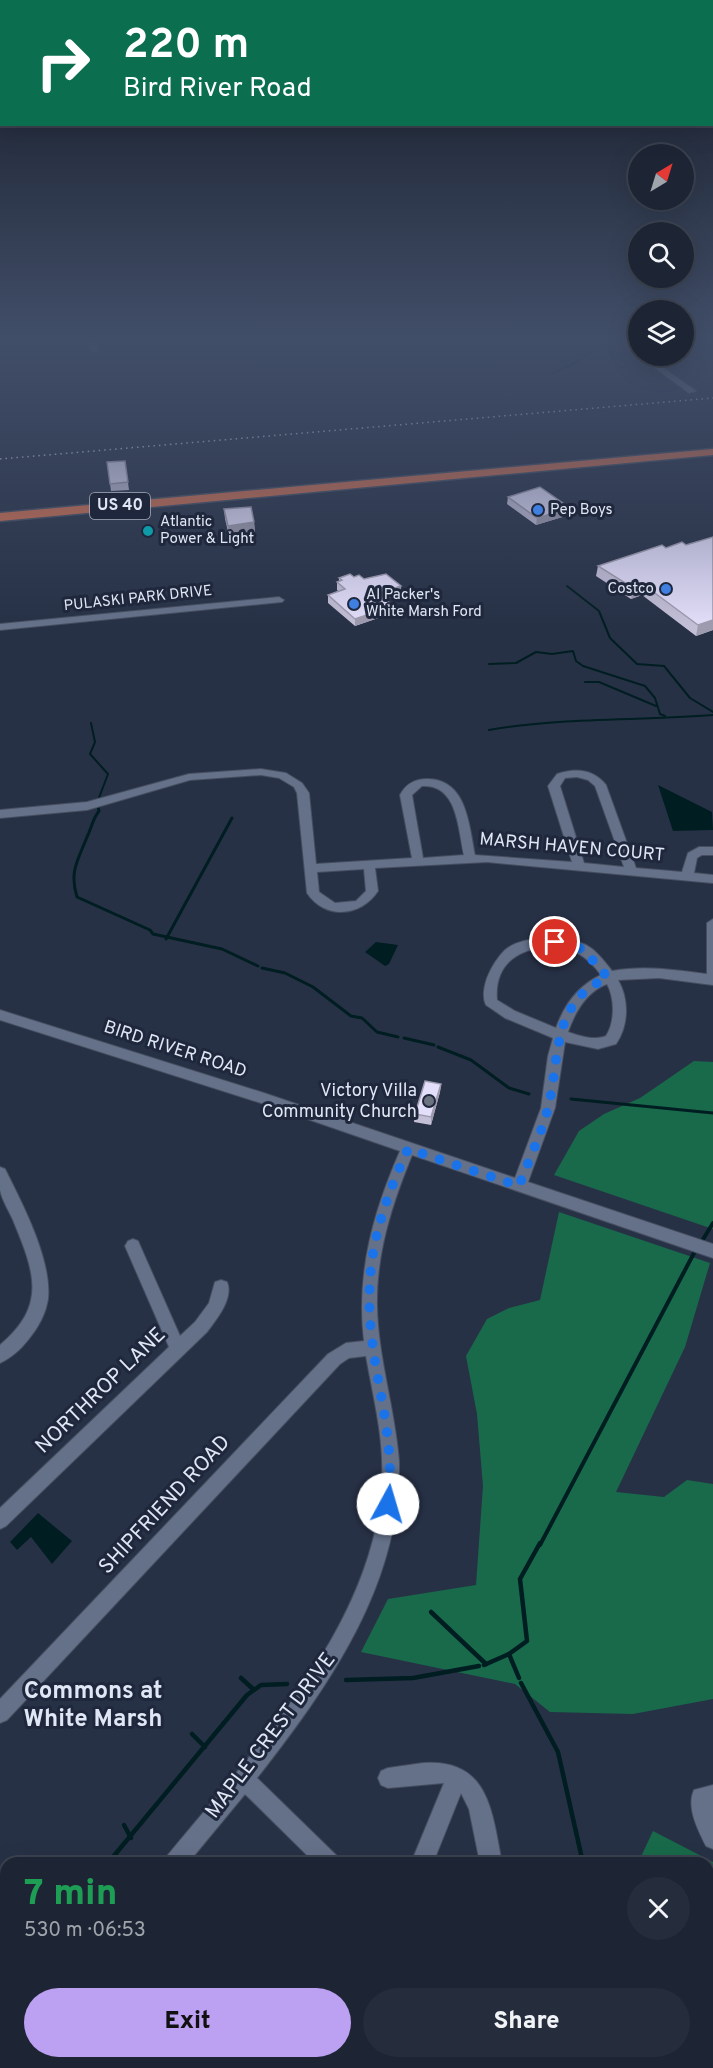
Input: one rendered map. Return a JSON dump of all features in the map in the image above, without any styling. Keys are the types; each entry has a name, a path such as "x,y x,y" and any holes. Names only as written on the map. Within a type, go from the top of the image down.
{"highway":[{"name":"US 40","path":"0,517 713,452"},
{"name":"US 40","path":"0,524 713,459"}],"street":[{"name":"PULASKI PARK DRIVE","path":"0,627 279,600"},
{"path":"0,814 87,806 189,777 272,772 291,779 302,792 316,898 329,906 345,908 361,904 370,894 372,887 369,864"},
{"path":"579,866 554,786 558,778 573,773 591,777 600,784 631,870"},
{"path":"418,861 406,795 413,786 428,782 443,784 454,792 470,858"},
{"name":"MARSH HAVEN COURT","path":"687,876 692,856 703,850 713,851"},
{"name":"MARSH HAVEN COURT","path":"311,868 470,858 631,870 713,879"},
{"path":"712,922 713,975"},
{"path":"566,943 589,953 608,978 618,997 616,1035 611,1040 596,1044 561,1034 507,1014 491,1002 490,990 506,956 528,946 566,943"},
{"path":"519,1186 546,1114 555,1051 579,995 590,986 608,978 635,972 653,971 713,980"},
{"name":"BIRD RIVER ROAD","path":"0,1015 258,1097 713,1251"},
{"name":"MAPLE CREST DRIVE","path":"179,1857 243,1778 325,1667 361,1602 374,1566 385,1526 391,1482 386,1414 369,1311 370,1273 386,1198 408,1149"},
{"path":"0,1173 36,1268 40,1298 27,1328 0,1355"},
{"path":"133,1246 177,1348"},
{"name":"NORTHROP LANE","path":"0,1520 210,1315 220,1298 220,1287"},
{"name":"SHIPFRIEND ROAD","path":"0,1713 334,1359 346,1351 374,1348"},
{"path":"388,1778 442,1773 457,1777 476,1800 490,1857"},
{"path":"424,1857 457,1777"},
{"path":"243,1778 324,1857"},
{"path":"707,1796 706,1824 713,1839"}],"green space":[{"path":"694,1061 713,1062 713,1229 554,1175 579,1131 604,1114 640,1098"},
{"path":"559,1212 710,1263 685,1347 616,1492 664,1497 687,1480 713,1484 713,1699 633,1714 550,1712 515,1684 361,1652 388,1599 476,1585 483,1486 477,1414 466,1356 487,1319 509,1308 540,1300"},
{"path":"653,1831 703,1857 641,1857"}],"shaded area":[{"path":"658,785 712,812 713,830 673,831"},
{"path":"376,942 398,945 389,964 385,966 365,952"},
{"path":"38,1513 72,1541 52,1564 31,1537 17,1550 10,1542"}],"building":[{"path":"125,461 128,482 110,484 107,462"},
{"path":"540,487 570,508 537,518 508,497"},
{"path":"251,507 254,522 228,526 224,509"},
{"name":"Costco","path":"713,537 713,620 698,625 644,585 633,588 598,566 662,545 666,548 682,542 686,545"},
{"name":"Al Packer's White Marsh Ford","path":"350,574 354,577 359,575 364,579 386,574 401,586 379,593 390,603 386,604 390,607 355,619 328,595 345,589 337,582 342,580 339,578"},
{"name":"Victory Villa Community Church","path":"425,1081 441,1084 431,1117 415,1114"}],"waterway":[{"path":"567,586 599,611 610,638 637,664 664,666 690,698 713,712"},
{"path":"489,664 516,663 536,652 552,654 573,651 576,661 583,666 645,686 655,698 660,714 665,716"},
{"path":"585,682 599,682 656,706"},
{"path":"489,730 573,721 713,715"},
{"path":"91,723 95,742 90,754 108,774 97,802"},
{"path":"97,802 99,811 93,821 74,873 77,897 150,930 153,934 167,937"},
{"path":"167,937 232,818"},
{"path":"167,937 222,949 258,966"},
{"path":"262,968 285,973 313,987 351,1016 362,1018 377,1032 398,1037"},
{"path":"404,1038 434,1045"},
{"path":"438,1047 471,1060 509,1088 529,1094"},
{"path":"571,1099 713,1113"},
{"path":"702,1241 713,1223"},
{"path":"540,1545 694,1253"},
{"path":"509,1654 527,1641 520,1579 540,1543"},
{"path":"431,1612 486,1664"},
{"path":"484,1665 509,1654"},
{"path":"509,1654 519,1678"},
{"path":"346,1680 413,1678 479,1666"},
{"path":"241,1678 253,1689"},
{"path":"521,1683 558,1752 582,1857"},
{"path":"204,1746 247,1695 261,1685 287,1684"},
{"path":"192,1734 204,1746"},
{"path":"130,1836 204,1746"},
{"path":"124,1825 130,1836"},
{"path":"113,1857 130,1836"}],"railway":[{"path":"0,459 298,434"}],"place":[{"name":"Pep Boys","path":"538,510"},
{"name":"Atlantic Power & Light","path":"148,531"},
{"name":"Costco","path":"666,589"},
{"name":"Al Packer's White Marsh Ford","path":"354,604"},
{"name":"Victory Villa Community Church","path":"429,1101"}],"district":[{"name":"Commons at White Marsh","path":"93,1706"}],"route":[{"path":"388,1504 391,1454 369,1311 370,1273 386,1198 408,1149 519,1186 546,1114 552,1092 555,1051 570,1010 585,989 608,978 589,953 575,945 555,942"}]}
